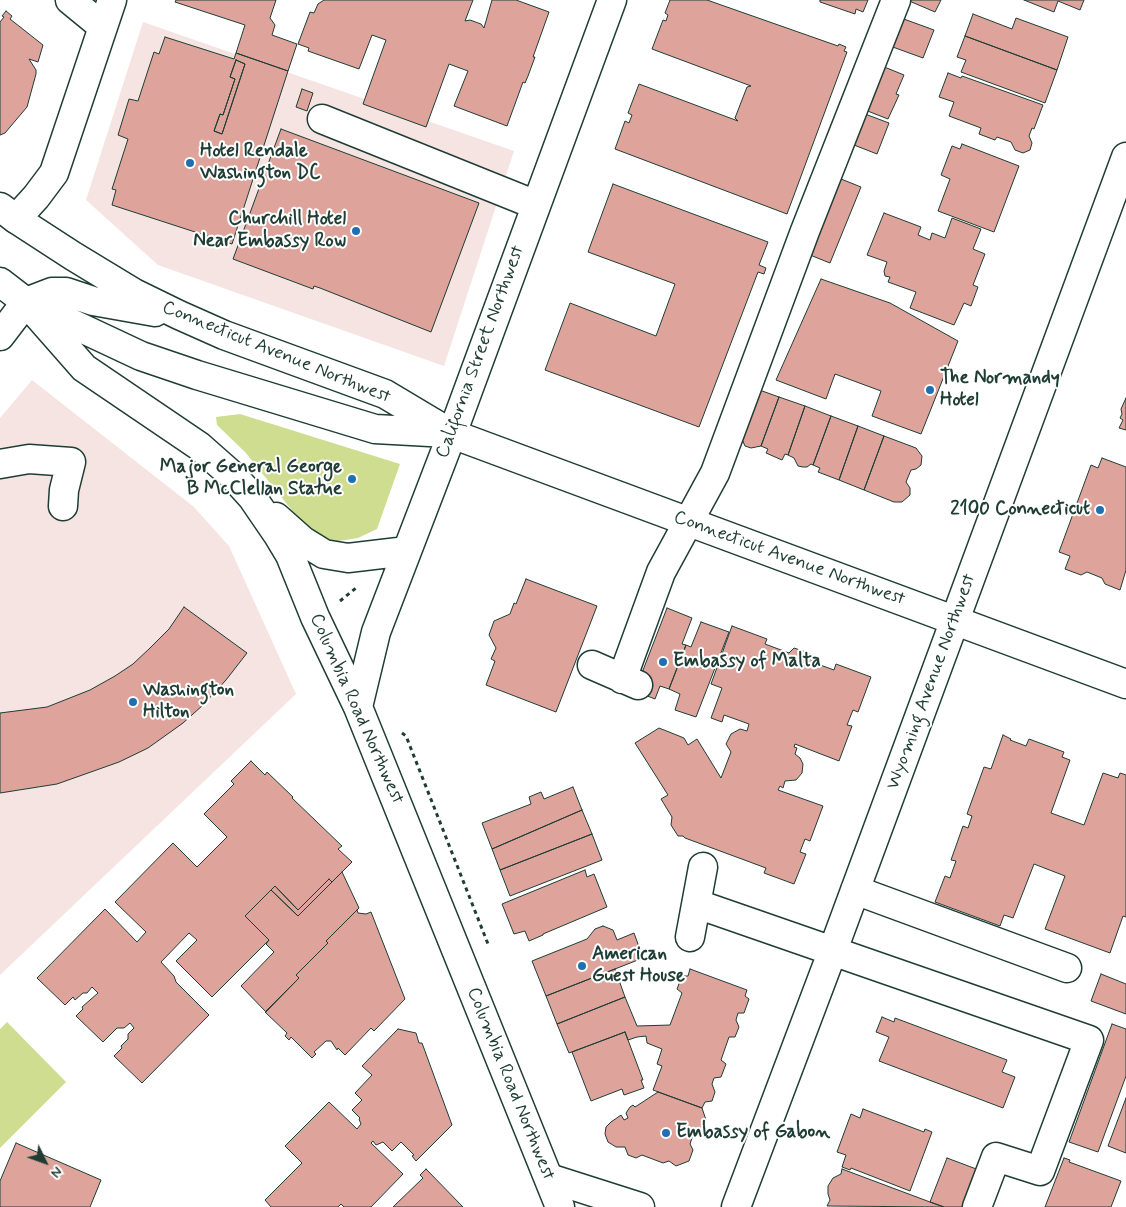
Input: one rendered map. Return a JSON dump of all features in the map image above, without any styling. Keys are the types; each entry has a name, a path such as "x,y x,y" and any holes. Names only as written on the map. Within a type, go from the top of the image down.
{"main road":[{"path":"70,0 103,27"},
{"path":"8,213 36,197 54,173 112,0"},
{"name":"California Street Northwest","path":"358,706 376,632 452,434 612,0"},
{"path":"592,665 630,682 661,572 715,473 805,231 896,0"},
{"path":"322,119 536,206"},
{"name":"Wyoming Avenue Northwest","path":"736,1207 1126,157"},
{"name":"Connecticut Avenue Northwest","path":"8,213 103,275 179,316 224,335 385,394 452,434 1126,684"},
{"name":"Connecticut Avenue Northwest","path":"0,282 26,302 141,356 196,376 376,429 452,434"},
{"path":"0,336 26,302 52,292 66,292 93,301 179,316"},
{"name":"Columbia Road Northwest","path":"26,302 84,368 199,446 233,476 266,515 290,555 315,617 358,706 560,1207"},
{"path":"0,464 29,459 71,462 64,490 63,506"},
{"path":"252,497 303,541 324,554 348,558 407,551"},
{"path":"690,937 703,867"},
{"path":"855,890 1067,968"},
{"path":"696,904 1089,1040 1040,1171 996,1157 977,1207"},
{"path":"549,1178 640,1207"}],"path":[{"path":"336,605 358,586"}],"shaded area":[{"path":"143,22 514,151 444,366 158,265 86,200"},
{"path":"32,380 194,507 229,546 296,694 0,975 0,418"}],"green space":[{"path":"240,414 400,464 377,529 358,538 332,542 307,529 245,452 217,425 216,417"},
{"path":"7,1022 66,1082 0,1148 0,1029"}],"building":[{"path":"176,0 276,0 270,18 275,25 272,35 297,44 288,71 236,53 245,25 175,2"},
{"path":"324,0 473,0 465,21 470,20 481,24 484,28 492,0 516,0 549,12 533,57 535,57 525,83 523,82 507,126 454,106 468,71 449,64 426,127 363,104 386,40 372,35 359,69 308,51 309,48 298,44 310,12 314,13 318,4"},
{"path":"670,0 707,0 838,46 839,44 846,47 844,51 847,52 787,214 615,149 625,121 629,123 632,115 628,113 639,84 738,121 735,118 747,87 751,86 652,49 663,20 666,21 668,15 665,13"},
{"path":"820,0 868,0 863,12 856,9 855,14 820,2"},
{"path":"907,0 941,0 935,12"},
{"path":"1024,0 1084,0 1080,10 1058,1 1054,12"},
{"path":"6,11 12,16 10,19 43,45 38,62 29,59 36,70 36,74 27,107 5,133 0,135 0,22"},
{"path":"973,14 1012,29 1016,18 1068,37 1057,70 965,36"},
{"path":"901,18 934,30 923,58 890,46"},
{"path":"965,36 1057,70 1045,103 961,72 966,60 957,57"},
{"path":"165,37 234,59 236,53 288,71 232,244 112,205 116,190 112,189 128,139 118,135 129,99 138,101 154,52 159,54","holes":["236,60 245,64 222,134 214,131 220,114 223,115 235,79 230,77"]},
{"path":"236,60 245,64 222,134 214,131 220,114 223,115 235,79 230,77"},
{"path":"877,64 904,75 896,94 899,95 888,119 860,108"},
{"path":"948,73 961,78 962,76 1043,105 1034,129 1032,128 1029,136 1032,143 1030,150 1023,153 1015,150 1011,142 997,137 995,140 979,134 981,128 949,116 954,102 939,97"},
{"path":"302,89 313,93 307,111 296,107"},
{"path":"865,114 889,123 877,154 854,145"},
{"path":"281,129 479,203 431,332 320,288 314,286 313,289 233,259"},
{"path":"962,144 1019,166 994,232 938,211 950,179 941,175 952,146 960,149"},
{"path":"831,175 861,187 830,263 800,251"},
{"path":"613,184 768,242 759,265 766,268 764,274 758,272 699,427 545,370 570,303 656,336 675,284 588,252"},
{"path":"884,213 921,227 918,235 930,240 932,233 945,238 952,218 981,229 973,249 985,254 973,285 978,287 971,306 964,303 954,325 910,308 916,292 888,282 890,277 885,276 884,271 887,262 867,255"},
{"path":"821,279 890,303 958,341 921,434 872,416 881,391 835,374 826,399 776,380"},
{"path":"751,387 779,397 761,446 751,448 745,446 741,437"},
{"path":"779,397 805,406 788,455 785,454 782,460 766,453 768,449 761,446"},
{"path":"1126,398 1126,430 1119,428 1123,420 1120,418 1122,414 1121,409"},
{"path":"805,406 831,416 813,465 803,467 798,466 794,458 788,455"},
{"path":"831,416 858,426 839,480 818,472 820,468 813,465"},
{"path":"858,426 884,436 864,490 839,480"},
{"path":"884,436 916,448 922,456 921,465 911,470 906,482 910,488 910,495 902,502 894,502 864,490"},
{"name":"2100 Connecticut","path":"1102,458 1126,467 1126,570 1120,590 1105,584 1102,578 1087,572 1081,575 1065,569 1070,556 1059,552 1091,465 1098,468"},
{"path":"526,579 597,606 556,712 486,685 495,661 491,659 496,648 489,635 494,621 510,614"},
{"name":"Washington Hilton","path":"184,607 247,653 203,705 183,723 148,748 119,762 57,784 0,793 0,713 47,707 90,690 115,676 133,664 169,629"},
{"name":"Embassy of Malta","path":"667,608 692,618 682,644 686,645 669,689 660,686 655,699 637,692 640,678"},
{"path":"701,622 729,632 696,717 675,710 680,694 669,689 686,645 691,647"},
{"path":"732,626 767,639 765,644 789,653 794,648 809,653 812,662 834,670 836,664 871,677 858,712 853,710 847,725 852,726 839,761 795,744 794,747 797,748 795,754 803,764 802,773 796,780 785,781 783,788 780,786 778,790 823,806 810,841 805,839 800,852 806,854 794,884 764,873 766,868 683,836 678,836 671,825 672,817 661,799 668,795 635,743 659,728 684,738 688,745 697,739 721,778 731,752 726,744 731,734 740,729 747,731 749,724 724,715 722,722 711,718 722,688 711,684"},
{"path":"1003,735 1026,746 1029,739 1064,752 1062,757 1070,760 1051,813 1084,825 1103,773 1118,778 1120,773 1126,775 1126,917 1123,916 1110,953 1045,929 1065,876 1034,864 1013,918 1004,915 1000,926 935,902 945,876 950,878 956,861 951,860 963,826 968,828 972,816 967,814 984,767 991,769"},
{"path":"251,761 265,775 267,772 342,846 338,849 352,862 332,882 329,879 298,910 275,886 245,916 269,940 212,997 176,961 197,940 189,933 161,962 174,976 176,982 209,1015 142,1083 114,1056 122,1048 121,1046 128,1039 128,1034 134,1028 130,1023 124,1028 117,1028 103,1042 76,1016 83,1009 82,1007 98,993 92,987 87,993 83,993 75,1000 73,997 65,1005 37,978 105,909 137,942 146,932 115,902 173,843 197,867 227,837 204,814 234,784 231,781"},
{"path":"573,787 582,810 492,849 482,823 531,804 529,797 541,792 544,799"},
{"path":"582,810 592,834 500,870 492,849"},
{"path":"592,834 602,860 510,896 500,870"},
{"path":"585,870 587,877 594,874 607,907 529,941 525,931 514,934 502,904"},
{"path":"342,872 359,908 326,941 328,943 296,975 299,978 266,1012 241,986 274,952 266,944 269,940 245,916 271,890 298,916"},
{"path":"329,879 332,882 298,916 271,890 275,886 298,910"},
{"path":"357,910 358,913 366,914 371,912 405,999 374,1031 371,1028 345,1055 338,1048 337,1050 331,1041 326,1041 314,1052 316,1054 312,1058 291,1037 289,1040 285,1036 287,1033 265,1012 299,978 296,975"},
{"path":"603,926 613,930 617,940 634,933 643,958 546,996 532,961 587,939 595,929"},
{"path":"615,969 625,997 557,1024 546,996"},
{"path":"690,969 747,990 745,996 749,999 744,1013 738,1013 736,1020 739,1027 735,1037 729,1037 721,1060 726,1064 721,1077 714,1078 712,1084 715,1092 712,1101 705,1102 702,1108 653,1090 662,1066 657,1064 662,1049 647,1043 646,1036 628,1040 625,1032 569,1053 557,1024 625,997 637,1026 670,1025 682,993 677,989 682,976 688,976"},
{"path":"1101,974 1126,984 1126,1014 1091,1001"},
{"path":"882,1017 894,1022 895,1018 1007,1060 1002,1072 1015,1077 1003,1108 879,1061 889,1037 876,1032"},
{"path":"1112,1024 1126,1029 1126,1076 1098,1152 1069,1142"},
{"path":"398,1029 416,1033 419,1043 422,1043 452,1125 416,1161 412,1156 414,1155 401,1142 392,1151 383,1142 376,1145 373,1141 371,1143 403,1174 371,1207 344,1207 341,1204 338,1207 271,1207 265,1200 302,1163 285,1146 329,1102 357,1129 361,1124 360,1118 352,1110 362,1100 355,1093 372,1075 362,1066"},
{"path":"625,1032 643,1080 641,1080 644,1088 624,1095 622,1089 591,1101 572,1052"},
{"path":"658,1092 702,1108 706,1120 702,1133 693,1135 690,1144 693,1150 689,1161 676,1166 669,1161 663,1163 642,1155 636,1158 628,1155 625,1147 616,1147 608,1142 605,1134 606,1127 611,1122 621,1115 624,1120 628,1118 626,1113 630,1107 633,1105 635,1107"},
{"path":"1126,1098 1126,1153 1108,1146"},
{"path":"863,1109 924,1132 925,1129 932,1132 910,1191 851,1168 850,1170 842,1167 846,1155 837,1152 851,1114 860,1118"},
{"path":"16,1143 101,1180 90,1207 0,1207 0,1181"},
{"path":"947,1158 979,1170 966,1207 944,1207 930,1202"},
{"path":"1064,1158 1070,1160 1069,1162 1121,1181 1111,1207 1045,1207"},
{"path":"426,1169 463,1207 393,1207 423,1178 420,1175"},
{"path":"842,1169 944,1207 827,1206 830,1200 828,1186 833,1178 841,1174"}],"place":[{"name":"Hotel Rendale Washington DC","path":"190,163"},
{"name":"Churchill Hotel Near Embassy Row","path":"356,231"},
{"name":"The Normandy Hotel","path":"930,390"},
{"name":"Major General George B McClellan Statue","path":"352,479"},
{"name":"2100 Connecticut","path":"1100,510"},
{"name":"Embassy of Malta","path":"663,662"},
{"name":"Washington Hilton","path":"133,702"},
{"name":"American Guest House","path":"582,966"},
{"name":"Embassy of Gabon","path":"666,1133"}]}
